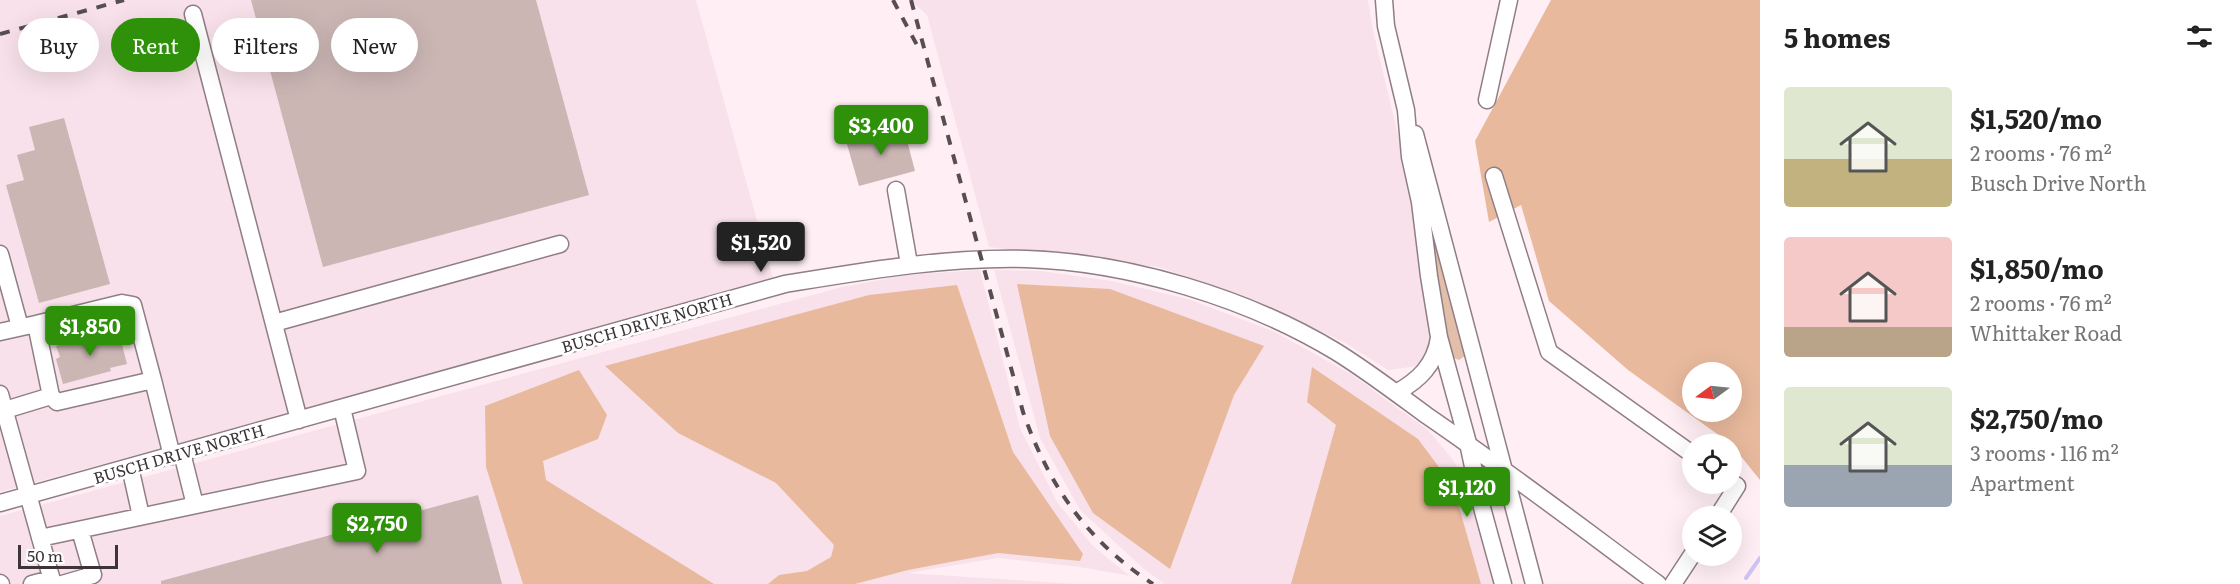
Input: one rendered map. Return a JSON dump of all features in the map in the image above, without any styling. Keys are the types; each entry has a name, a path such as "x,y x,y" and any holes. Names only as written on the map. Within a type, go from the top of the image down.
{"street":[{"path":"1384,0 1386,26 1406,110 1419,145 1534,584"},
{"path":"1487,100 1509,0"},
{"path":"194,14 299,420"},
{"path":"1406,110 1410,157 1420,202 1439,337 1503,584"},
{"path":"1494,176 1549,352 1682,447"},
{"path":"896,190 909,264"},
{"path":"274,323 560,244"},
{"path":"0,254 28,325 51,396 57,402 153,380"},
{"name":"BUSCH DRIVE NORTH","path":"0,503 785,284 909,264 982,259 1029,259 1104,267 1167,281 1256,312 1334,351 1468,443 1658,584"},
{"path":"0,332 122,303 133,306 153,380 195,505"},
{"path":"1396,393 1413,384 1426,368 1436,354 1439,337"},
{"path":"51,396 2,402 40,538 56,582"},
{"path":"40,538 357,471 342,408"},
{"path":"130,468 141,516"},
{"path":"32,584 93,575 80,530"},
{"path":"1673,584 1685,566"}],"shaded area":[{"path":"0,0 696,0 774,282 0,492"},
{"path":"910,0 1368,0 1413,198 1432,342 1418,366 1388,370 1345,343 1263,304 1159,267 989,247 927,15"},
{"path":"1551,0 1760,0 1760,480 1742,458 1742,434 1717,434 1700,422 1742,422 1742,362 1682,362 1682,409 1628,370 1549,301 1521,205 1489,222 1475,141"},
{"path":"1430,221 1467,350 1465,356 1459,360 1454,358 1446,334 1428,222"},
{"path":"980,270 1020,428 1057,502 1094,547 1130,576 1080,567 998,558 908,573 1075,584 0,584 0,516 842,287 907,275"},
{"path":"994,270 1041,271 1112,281 1188,299 1275,332 1351,374 1428,430 1454,461 1469,492 1494,584 1165,584 1145,570 1080,510 1040,438"},
{"path":"1017,284 1110,289 1264,346 1234,395 1170,569 1093,513 1050,436"},
{"path":"957,285 1013,452 1083,554 1080,561 998,553 908,570 855,584 768,584 779,575 807,571 831,557 834,545 776,483 678,433 605,366 869,295"},
{"path":"1312,367 1418,439 1453,486 1481,584 1291,584 1336,425 1307,402"},
{"path":"579,370 607,415 598,439 543,461 546,480 714,584 523,584 486,467 485,406"}],"building":[{"path":"251,0 536,0 589,195 323,267 270,72 319,72 319,18 256,18"},
{"path":"64,118 110,284 39,303 6,185 24,180 17,155 35,150 29,127"},
{"path":"903,125 915,171 859,186 846,141"},
{"path":"114,330 118,342 121,341 127,364 110,368 111,371 63,384 56,359 60,357 56,346"},
{"path":"478,495 502,584 161,584 161,581"}],"waterway":[{"path":"1746,578 1760,558"}],"railway":[{"path":"0,34 124,0"},
{"path":"893,0 918,47"},
{"path":"911,0 1023,412 1033,439 1058,488 1073,510 1108,549 1153,584"}]}
